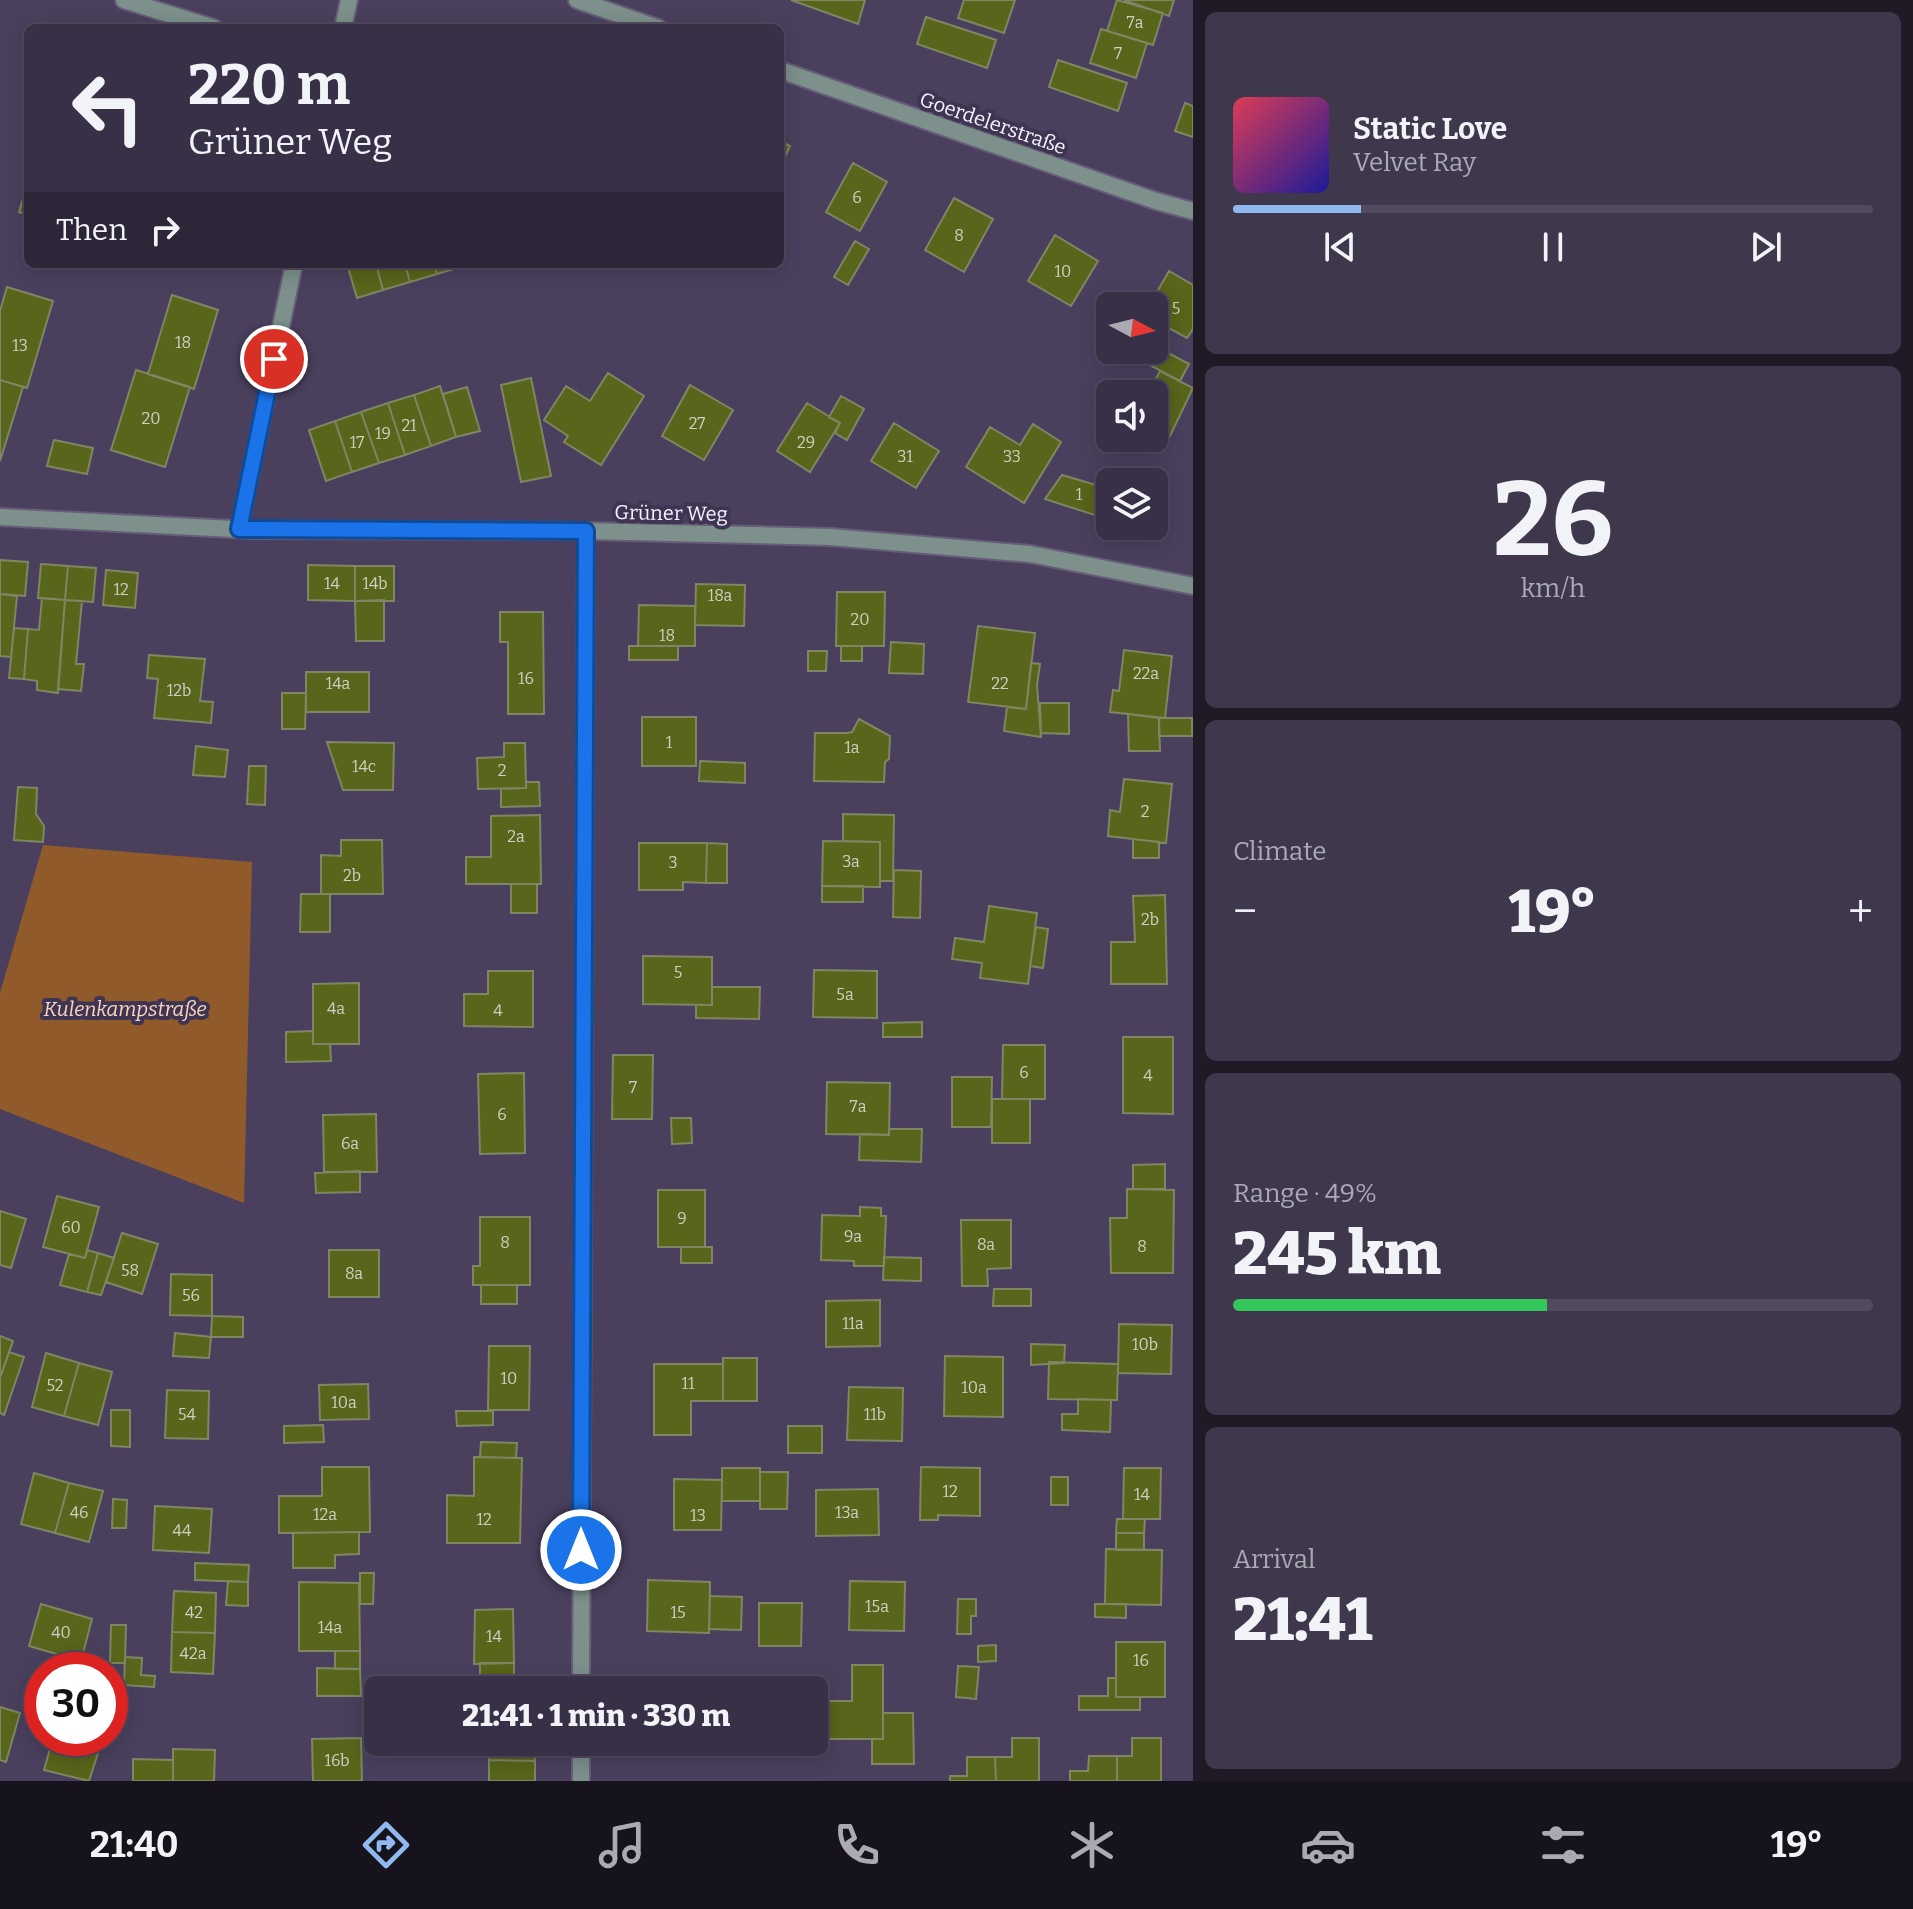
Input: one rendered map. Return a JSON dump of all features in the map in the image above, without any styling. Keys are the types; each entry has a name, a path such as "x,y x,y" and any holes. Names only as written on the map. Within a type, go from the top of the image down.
{"street":[{"path":"124,0 201,24"},
{"path":"344,24 349,0"},
{"path":"577,0 646,24"},
{"name":"Goerdelerstraße","path":"784,71 1156,201 1193,211"},
{"path":"239,529 293,268"},
{"name":"Grüner Weg","path":"0,517 239,529 586,531 831,537 1030,554 1193,586"},
{"path":"581,1676 586,531"},
{"path":"581,1756 581,1781"}],"green space":[{"name":"Kulenkampstraße","path":"43,845 252,862 244,1203 0,1109 0,993"}],"building":[{"path":"791,0 865,0 858,24"},
{"path":"964,0 1015,0 1004,33 958,18"},
{"path":"1117,0 1163,13 1153,45 1107,31"},
{"path":"1124,0 1174,0 1169,16"},
{"path":"926,17 996,40 987,68 917,44"},
{"path":"1101,29 1147,43 1136,78 1090,63"},
{"path":"1058,60 1127,83 1118,111 1049,87"},
{"path":"1185,103 1193,106 1193,137 1175,131"},
{"path":"784,143 790,146 784,159"},
{"path":"853,163 887,182 860,231 826,212"},
{"path":"24,195 24,214 19,212"},
{"path":"954,198 993,219 964,272 925,250"},
{"path":"1055,235 1098,261 1071,306 1028,281"},
{"path":"855,241 869,249 848,285 834,277"},
{"path":"348,268 377,268 383,290 357,298"},
{"path":"377,268 406,268 410,282 383,290"},
{"path":"406,268 435,268 437,274 410,282"},
{"path":"435,268 457,268 437,274"},
{"path":"1169,271 1193,285 1193,329 1187,338 1168,328 1168,292 1157,292"},
{"path":"7,287 53,301 27,388 0,380 0,311"},
{"path":"172,295 218,310 194,389 148,374"},
{"path":"1168,353 1189,364 1180,381 1148,364 1168,364"},
{"path":"136,370 190,387 165,467 111,450"},
{"path":"1160,371 1193,388 1170,436 1168,380 1155,380"},
{"path":"608,373 644,396 601,465 564,442 568,436 544,420 566,386 590,401"},
{"path":"531,378 551,476 521,482 501,385"},
{"path":"0,380 23,387 0,461"},
{"path":"690,385 733,410 704,460 662,436"},
{"path":"440,386 456,437 431,446 414,395"},
{"path":"467,387 480,431 456,437 443,394"},
{"path":"414,395 431,446 405,455 388,403"},
{"path":"841,396 864,409 847,440 835,433 840,423 829,417"},
{"path":"388,403 405,455 379,463 361,412"},
{"path":"807,403 840,423 810,472 777,451"},
{"path":"361,412 379,463 352,472 335,421"},
{"path":"335,421 352,472 326,481 309,430"},
{"path":"894,423 939,451 916,488 871,461"},
{"path":"1033,424 1061,442 1024,503 966,467 990,427 1020,445"},
{"path":"54,440 93,448 87,474 47,466"},
{"path":"1062,475 1096,485 1096,515 1045,499"},
{"path":"0,560 28,562 25,596 0,594"},
{"path":"41,564 68,566 65,600 38,598"},
{"path":"308,565 355,566 355,601 308,600"},
{"path":"68,566 96,568 93,602 65,600"},
{"path":"355,566 394,566 394,601 355,601"},
{"path":"106,570 138,573 135,608 103,605"},
{"path":"696,584 745,585 744,626 695,625"},
{"path":"837,592 885,592 884,646 836,646"},
{"path":"0,594 17,596 11,657 0,656"},
{"path":"42,598 65,600 58,693 37,690 37,681 24,679 28,629 39,630"},
{"path":"65,600 82,601 76,664 84,664 81,691 58,689"},
{"path":"384,600 384,641 356,641 355,601"},
{"path":"639,605 695,606 695,646 638,646"},
{"path":"500,612 543,612 544,714 508,714 508,642 500,642"},
{"path":"978,626 1035,633 1026,709 968,702"},
{"path":"14,628 28,629 24,679 9,678"},
{"path":"891,642 924,644 923,674 889,673"},
{"path":"629,646 678,646 678,660 629,660"},
{"path":"841,646 862,646 862,661 841,661"},
{"path":"1124,650 1172,656 1165,718 1110,712 1113,690 1119,691"},
{"path":"808,651 827,651 826,671 808,671"},
{"path":"149,655 205,659 200,701 213,702 211,723 154,718 158,679 147,678"},
{"path":"1031,663 1040,664 1037,685 1041,737 1004,731 1007,707 1026,709"},
{"path":"306,672 369,672 369,712 306,712"},
{"path":"282,693 306,693 305,729 282,729"},
{"path":"1040,703 1069,703 1069,734 1041,733"},
{"path":"1128,714 1159,718 1160,751 1129,751"},
{"path":"642,717 696,717 696,766 642,766"},
{"path":"1159,718 1192,718 1192,736 1159,736"},
{"path":"859,719 890,736 884,782 814,781 815,733 852,732"},
{"path":"327,742 394,743 393,790 343,790"},
{"path":"504,743 525,743 526,788 478,789 477,758 504,757"},
{"path":"196,746 228,750 225,777 193,775"},
{"path":"700,761 745,763 745,783 699,781"},
{"path":"249,766 266,766 265,805 247,804"},
{"path":"1124,779 1172,784 1166,843 1108,836 1110,810 1120,812"},
{"path":"526,782 539,782 540,806 501,807 501,789 526,788"},
{"path":"18,787 37,788 36,814 44,826 43,842 14,840"},
{"path":"843,814 894,815 893,881 880,881 880,842 843,841"},
{"path":"540,815 541,884 466,884 466,857 491,857 491,816"},
{"path":"1133,839 1159,842 1159,858 1133,858"},
{"path":"341,840 382,840 383,894 321,894 321,855 341,856"},
{"path":"823,841 880,842 880,887 822,886"},
{"path":"639,843 707,843 706,883 683,882 683,890 639,890"},
{"path":"707,843 727,844 727,883 706,883"},
{"path":"894,870 921,871 920,918 893,917"},
{"path":"511,884 537,884 537,913 511,913"},
{"path":"822,886 863,886 863,902 822,902"},
{"path":"301,894 330,894 330,932 300,932"},
{"path":"1165,895 1167,984 1111,984 1111,942 1135,942 1133,896"},
{"path":"989,906 1037,913 1028,984 980,978 982,963 952,959 955,938 984,942"},
{"path":"1036,927 1048,929 1043,968 1030,966"},
{"path":"643,956 712,957 712,1005 643,1004"},
{"path":"814,970 877,971 877,1018 813,1017"},
{"path":"488,971 533,971 533,1027 464,1026 464,994 488,994"},
{"path":"359,983 359,1044 313,1044 313,984"},
{"path":"712,987 760,987 759,1019 696,1018 696,1005 712,1005"},
{"path":"922,1022 922,1037 883,1037 883,1023"},
{"path":"313,1031 313,1044 330,1044 331,1061 286,1062 286,1032"},
{"path":"1123,1037 1173,1037 1173,1114 1123,1113"},
{"path":"1003,1045 1045,1045 1045,1099 1002,1099"},
{"path":"613,1055 653,1055 652,1119 612,1119"},
{"path":"524,1073 525,1153 480,1154 478,1074"},
{"path":"952,1077 992,1077 991,1127 952,1127"},
{"path":"827,1082 890,1083 889,1135 826,1134"},
{"path":"992,1099 1030,1099 1030,1143 992,1143"},
{"path":"376,1114 377,1172 324,1172 323,1115"},
{"path":"671,1118 691,1118 692,1143 672,1144"},
{"path":"889,1129 922,1129 921,1162 859,1160 860,1134 889,1135"},
{"path":"1165,1164 1165,1189 1133,1189 1133,1165"},
{"path":"360,1171 360,1192 316,1193 315,1173"},
{"path":"1127,1189 1174,1190 1173,1273 1111,1273 1110,1218 1127,1218"},
{"path":"658,1190 705,1190 705,1247 658,1247"},
{"path":"57,1196 99,1207 85,1258 43,1247"},
{"path":"860,1207 881,1208 881,1216 886,1216 884,1266 854,1266 854,1261 821,1260 822,1215 860,1216"},
{"path":"0,1211 26,1219 11,1268 0,1265"},
{"path":"480,1217 530,1217 530,1285 473,1285 473,1266 480,1266"},
{"path":"961,1220 1011,1220 1011,1268 987,1269 988,1286 962,1286"},
{"path":"122,1233 158,1244 142,1294 106,1282"},
{"path":"681,1247 712,1247 712,1263 681,1263"},
{"path":"87,1250 98,1253 87,1292 60,1285 69,1254 85,1258"},
{"path":"329,1250 379,1250 379,1297 329,1297"},
{"path":"98,1253 114,1258 101,1295 87,1292"},
{"path":"884,1257 921,1258 921,1281 883,1280"},
{"path":"171,1274 212,1275 212,1316 170,1315"},
{"path":"481,1285 517,1285 517,1304 481,1304"},
{"path":"994,1289 1031,1289 1031,1306 993,1306"},
{"path":"880,1300 880,1346 826,1347 826,1301"},
{"path":"212,1316 243,1317 243,1337 211,1337"},
{"path":"1119,1324 1172,1325 1171,1374 1118,1373"},
{"path":"175,1333 211,1337 209,1358 173,1356"},
{"path":"0,1336 13,1341 0,1378"},
{"path":"1031,1344 1065,1345 1064,1363 1031,1365"},
{"path":"489,1346 530,1346 529,1410 488,1410"},
{"path":"9,1352 24,1357 4,1415 0,1413 0,1378"},
{"path":"46,1353 79,1363 64,1416 32,1407"},
{"path":"945,1356 1003,1357 1003,1417 944,1416"},
{"path":"723,1358 757,1358 757,1401 723,1401"},
{"path":"1049,1362 1118,1364 1117,1400 1048,1399"},
{"path":"79,1363 112,1372 98,1425 64,1416"},
{"path":"654,1364 723,1364 723,1401 691,1401 691,1435 654,1435"},
{"path":"368,1384 369,1419 320,1420 319,1385"},
{"path":"849,1387 903,1388 902,1441 847,1440"},
{"path":"167,1390 209,1391 208,1439 165,1438"},
{"path":"1078,1399 1111,1400 1110,1432 1062,1430 1062,1414 1078,1414"},
{"path":"111,1410 130,1410 130,1447 111,1446"},
{"path":"456,1411 493,1411 493,1425 457,1426"},
{"path":"323,1425 324,1442 284,1443 284,1426"},
{"path":"788,1426 822,1426 822,1453 788,1453"},
{"path":"481,1442 517,1443 516,1458 480,1457"},
{"path":"474,1457 522,1458 520,1543 447,1543 447,1495 474,1496"},
{"path":"322,1467 369,1467 370,1532 279,1533 279,1496 322,1496"},
{"path":"921,1467 980,1468 980,1516 938,1515 938,1520 920,1520"},
{"path":"722,1468 760,1468 760,1501 722,1501"},
{"path":"1124,1468 1161,1468 1160,1519 1123,1519"},
{"path":"760,1472 788,1472 787,1509 760,1509"},
{"path":"34,1473 69,1483 55,1533 21,1524"},
{"path":"1051,1477 1068,1477 1068,1505 1051,1505"},
{"path":"674,1479 722,1480 721,1530 674,1530"},
{"path":"69,1483 103,1491 89,1542 55,1533"},
{"path":"878,1489 879,1535 816,1536 816,1490"},
{"path":"113,1499 127,1500 126,1528 112,1528"},
{"path":"155,1506 212,1509 209,1553 153,1550"},
{"path":"1117,1519 1145,1519 1144,1533 1116,1533"},
{"path":"359,1532 359,1554 335,1555 335,1568 293,1568 293,1533"},
{"path":"1116,1533 1144,1533 1144,1550 1116,1550"},
{"path":"1106,1549 1162,1550 1161,1605 1105,1604"},
{"path":"195,1563 249,1565 248,1582 195,1580"},
{"path":"360,1573 374,1573 373,1604 360,1604"},
{"path":"648,1580 710,1582 709,1633 647,1631"},
{"path":"228,1581 248,1582 248,1606 226,1605"},
{"path":"850,1581 905,1582 904,1631 849,1630"},
{"path":"299,1582 359,1583 360,1651 299,1651"},
{"path":"174,1591 216,1593 215,1633 172,1632"},
{"path":"710,1596 742,1597 741,1630 709,1629"},
{"path":"958,1599 976,1599 976,1616 971,1616 971,1634 957,1634"},
{"path":"759,1603 802,1603 801,1646 759,1646"},
{"path":"41,1604 92,1619 83,1652 50,1652 29,1646"},
{"path":"1095,1604 1126,1604 1126,1618 1095,1617"},
{"path":"513,1609 514,1663 474,1664 475,1610"},
{"path":"111,1625 126,1625 125,1652 110,1652"},
{"path":"172,1632 215,1633 213,1674 171,1672"},
{"path":"1116,1642 1165,1642 1165,1697 1116,1697"},
{"path":"996,1645 996,1661 978,1662 978,1646"},
{"path":"335,1651 360,1651 360,1669 335,1669"},
{"path":"128,1657 142,1658 141,1675 155,1676 154,1687 128,1685"},
{"path":"480,1663 514,1663 514,1676 480,1676"},
{"path":"852,1665 883,1665 883,1739 828,1739 828,1701 852,1701"},
{"path":"958,1666 979,1667 976,1699 956,1697"},
{"path":"317,1668 360,1669 361,1696 317,1696"},
{"path":"1108,1678 1116,1678 1116,1697 1140,1697 1140,1710 1079,1710 1079,1696 1108,1696"},
{"path":"0,1707 20,1713 6,1762 0,1760"},
{"path":"883,1713 913,1713 914,1764 872,1764 872,1739 883,1739"},
{"path":"361,1738 362,1781 313,1781 312,1739"},
{"path":"1012,1738 1039,1738 1039,1781 996,1781 995,1757 1012,1757"},
{"path":"1132,1738 1161,1738 1161,1781 1117,1781 1117,1756 1132,1756"},
{"path":"173,1749 215,1750 214,1781 173,1781"},
{"path":"48,1756 97,1756 89,1781 44,1770"},
{"path":"489,1756 535,1756 535,1761 489,1760"},
{"path":"1089,1756 1117,1756 1117,1781 1070,1781 1070,1771 1088,1771"},
{"path":"967,1757 995,1757 996,1781 950,1781 950,1776 967,1776"},
{"path":"133,1759 173,1760 173,1781 133,1781"},
{"path":"489,1760 535,1761 535,1781 489,1781"}],"route":[{"path":"274,359 239,529 586,531 581,1550"}]}
